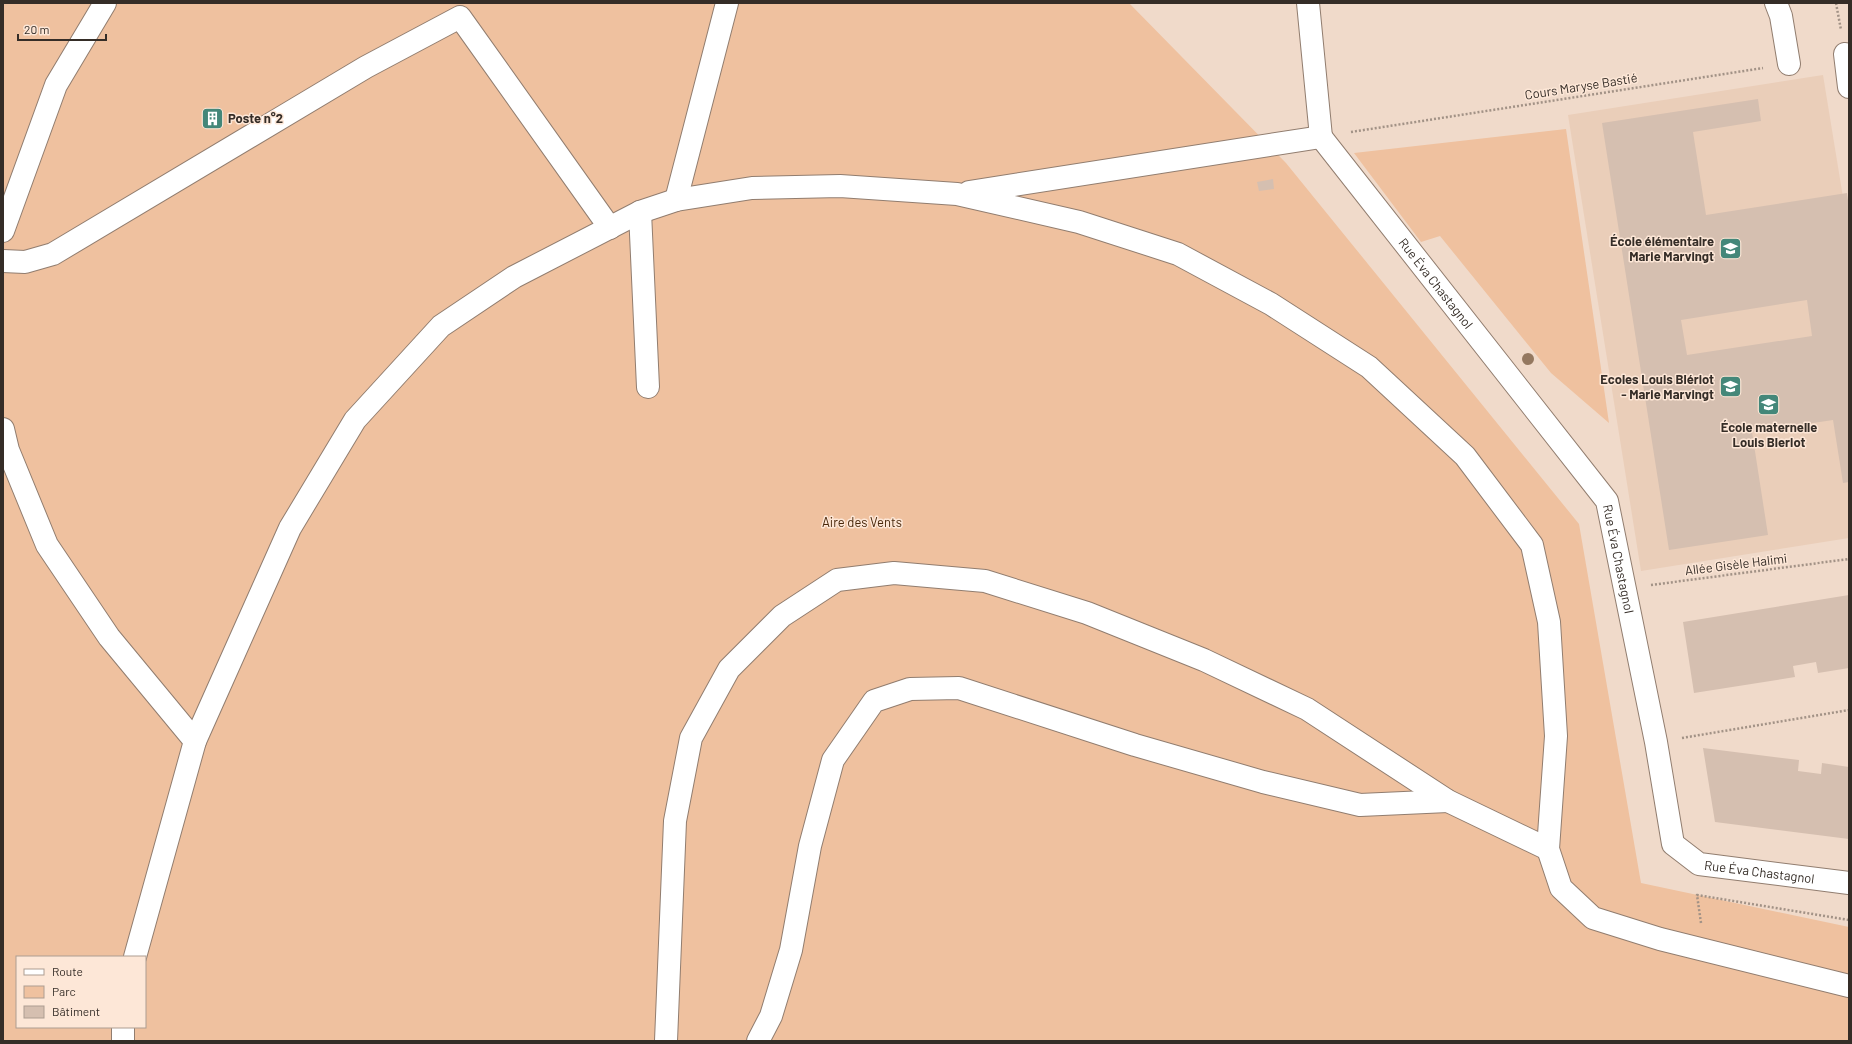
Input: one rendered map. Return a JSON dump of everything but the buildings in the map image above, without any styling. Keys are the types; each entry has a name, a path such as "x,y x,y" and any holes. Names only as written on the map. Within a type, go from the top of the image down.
{"street":[{"path":"3,232 56,85 106,3"},
{"path":"676,200 727,3"},
{"path":"956,194 1321,137 1308,3"},
{"path":"1776,3 1781,16 1789,64"},
{"path":"3,261 25,262 53,254 366,67 460,17 610,228"},
{"path":"1844,54 1849,87"},
{"name":"Rue Éva Chastagnol","path":"1321,137 1607,501 1656,742 1673,844 1699,864 1849,884"},
{"path":"135,956 195,741 290,528 355,420 442,326 514,277 640,212 676,200 752,188 840,186 956,194 1080,222 1178,254 1271,304 1368,367 1465,456 1532,545 1549,622 1556,736 1548,850 1561,888 1593,918 1660,940 1849,986"},
{"path":"640,212 648,387"},
{"path":"3,430 8,450 46,545 109,637 195,741"},
{"path":"666,1041 675,821 691,738 729,669 782,616 837,580 894,573 985,581 1087,613 1204,660 1307,709 1448,801 1548,850"},
{"path":"758,1041 771,1016 791,950 810,846 832,760 874,701 910,689 959,688 1135,745 1255,780 1360,805 1448,801"},
{"path":"123,1028 123,1041"}],"path":[{"name":"Cours Maryse Bastié","path":"1321,137 1789,64"},
{"name":"Allée Gisèle Halimi","path":"1625,588 1849,559"},
{"path":"1656,742 1849,710"},
{"path":"1706,951 1697,895 1849,920"}],"shaded area":[{"name":"Ecoles Louis Blériot - Marie Marvingt","path":"1823,75 1849,234 1849,538 1641,571 1568,115"}],"green space":[{"name":"Aire des Vents","path":"3,3 1129,3 1286,163 1579,524 1641,883 1849,927 1849,1041 3,1041"},
{"path":"1566,129 1609,423 1551,373 1440,236 1421,242 1354,153"}],"place":[{"name":"Poste n°2","path":"213,118"},
{"name":"École élémentaire Marie Marvingt","path":"1730,248"},
{"name":"Ecoles Louis Blériot - Marie Marvingt","path":"1730,386"},
{"name":"École maternelle Louis Bleriot","path":"1769,405"}]}
